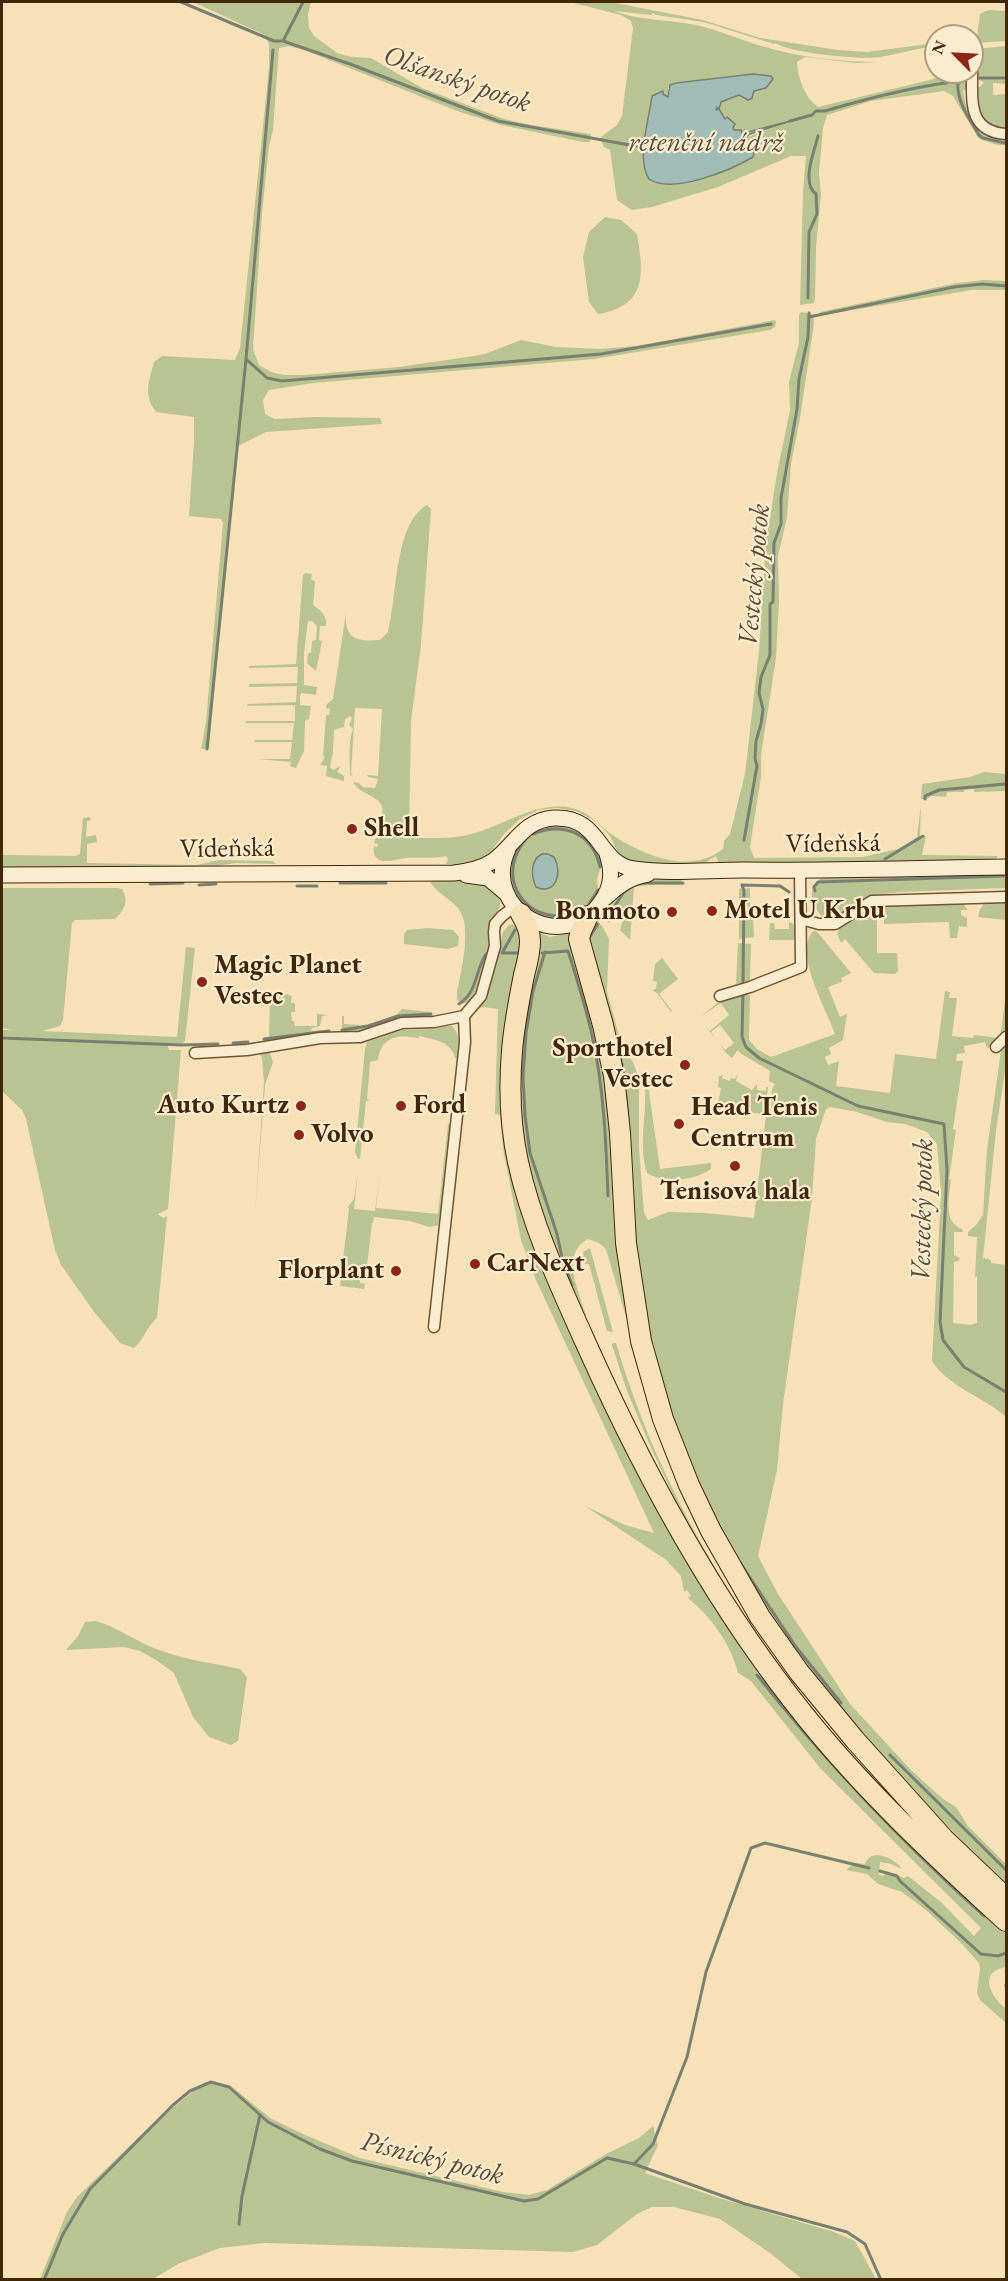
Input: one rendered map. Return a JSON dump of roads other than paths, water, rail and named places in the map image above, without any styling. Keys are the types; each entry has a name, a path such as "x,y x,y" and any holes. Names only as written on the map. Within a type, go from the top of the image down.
{"highway":[{"path":"514,905 528,928 530,942 511,1058 511,1106 518,1162 530,1208 622,1422 719,1594 800,1710 886,1806 1006,1921"},
{"path":"588,916 579,939 603,1025 614,1076 625,1234 633,1300 653,1388 682,1469 711,1531 760,1617 799,1672 842,1725 944,1839 1006,1898"}],"main road":[{"name":"Vídeňská","path":"454,873 486,865 524,829 545,819 560,818 588,828 616,863 624,867 659,872 1006,867"},
{"path":"510,844 502,867 502,879 514,905"},
{"name":"Vídeňská","path":"603,900 611,876 605,850"},
{"name":"Vídeňská","path":"2,875 454,873 488,878 514,905 536,922 554,926 575,923 588,916 603,900 628,880 659,872"}],"street":[{"path":"973,84 976,120 984,129 993,133 1006,134"},
{"path":"720,996 801,967 800,871"},
{"path":"801,919 819,924 835,924 872,901 1006,897"},
{"path":"195,1053 247,1050 320,1038 360,1036 402,1023 434,1022 464,1016 481,996 495,946 495,924 514,905"},
{"path":"434,1327 465,1042 464,1016"},
{"path":"996,1047 1006,1037"}],"water":[{"name":"retenční nádrž","path":"753,74 771,76 773,79 766,88 754,91 752,98 748,100 739,95 721,102 719,109 725,119 727,117 735,124 734,130 741,130 742,133 745,130 748,132 794,120 750,134 744,139 744,143 754,153 753,157 731,168 701,179 672,184 649,179 645,171 643,150 652,96 663,91 663,94 668,97 670,85 676,83"},
{"path":"542,854 554,857 558,869 553,885 543,889 536,887 533,878 535,860"}],"waterway":[{"name":"Olšanský potok","path":"181,2 274,41 283,41 350,64 498,121 646,148"},
{"path":"283,41 303,2"},
{"path":"207,749 246,359 273,50"},
{"name":"Olšanský potok","path":"984,78 1006,78"},
{"name":"Olšanský potok","path":"790,121 812,115 816,111 825,111 896,92 939,84"},
{"path":"958,84 961,102 979,135 1005,143"},
{"name":"Vestecký potok","path":"808,298 809,232 817,214 816,194 809,183 809,175 818,136"},
{"path":"809,317 954,287 982,284 1006,286"},
{"name":"Vestecký potok","path":"744,840 757,766 756,741 763,709 759,693 761,677 770,655 770,604 773,602 774,543 781,524 781,498 797,409 799,379 808,337 809,313"},
{"path":"246,359 267,378 282,381 601,354 771,324"},
{"path":"925,799 925,796 939,790 1006,784"},
{"path":"533,834 556,829 576,833 591,846 600,867"},
{"path":"885,859 923,836"},
{"path":"525,840 516,856 513,872 515,887 522,899 533,909 548,915 564,915 582,910"},
{"path":"815,891 814,887 818,882 1003,876"},
{"path":"150,884 183,883"},
{"path":"340,883 386,883"},
{"path":"638,883 683,883"},
{"path":"199,885 216,884"},
{"name":"Vestecký potok","path":"743,985 744,891 742,885 780,886 789,892"},
{"path":"297,886 317,886"},
{"path":"608,917 623,893 632,886"},
{"path":"589,904 598,890"},
{"path":"590,944 589,938 598,924"},
{"path":"515,930 502,953 520,953"},
{"path":"542,953 568,951 590,1024 602,1095 608,1196"},
{"path":"545,952 533,991 526,1033 523,1076 525,1116 530,1153 572,1285"},
{"path":"459,1004 470,993 486,954"},
{"name":"Vestecký potok","path":"743,992 742,1037 746,1047 759,1058 858,1106 944,1124 947,1170 940,1322 943,1340 964,1367 1006,1392"},
{"path":"342,1030 368,1026 398,1016 431,1014"},
{"path":"264,1039 329,1031"},
{"path":"2,1038 182,1045 218,1044"},
{"path":"233,1043 248,1042"},
{"path":"617,1045 622,1065"},
{"path":"626,1096 628,1119"},
{"path":"739,1561 796,1647 841,1703"},
{"path":"757,1675 810,1739 866,1800 984,1916"},
{"path":"890,1755 1006,1870"},
{"path":"634,2164 653,2144 687,2057 706,1972 751,1848 765,1843 869,1868"},
{"path":"880,1871 897,1876 981,1954 998,1956 1006,1953"},
{"name":"Písnický potok","path":"44,2280 63,2234 90,2189 173,2105 190,2091 211,2082 229,2087 268,2122 320,2149 352,2161 524,2201 538,2199 607,2158 634,2164 745,2204 847,2232 865,2244 881,2280"},
{"path":"239,2224 242,2196 260,2115"}],"place":[{"name":"Shell","path":"352,829"},
{"name":"Motel U Krbu","path":"712,911"},
{"name":"Bonmoto","path":"672,912"},
{"name":"Magic Planet Vestec","path":"202,982"},
{"name":"Sporthotel Vestec","path":"685,1065"},
{"name":"Auto Kurtz","path":"301,1106"},
{"name":"Ford","path":"401,1106"},
{"name":"Head Tenis Centrum","path":"679,1124"},
{"name":"Volvo","path":"299,1135"},
{"name":"Tenisová hala","path":"735,1166"},
{"name":"CarNext","path":"475,1264"},
{"name":"Florplant","path":"396,1271"}]}
